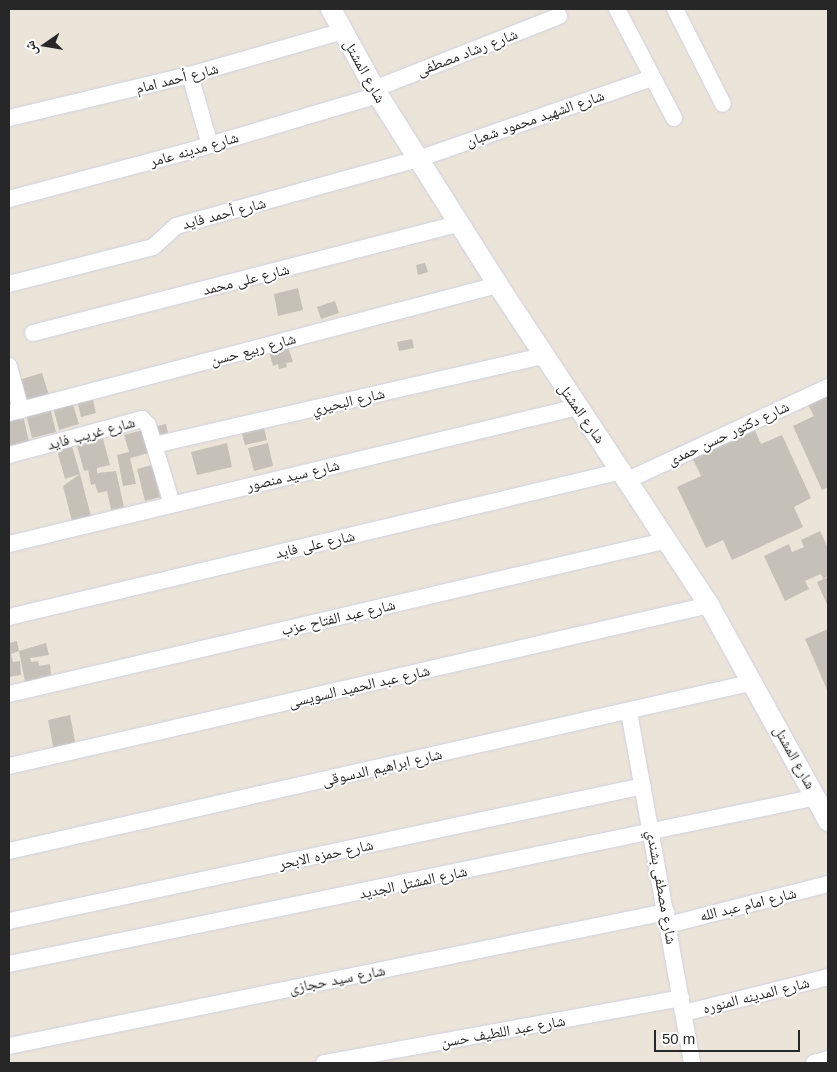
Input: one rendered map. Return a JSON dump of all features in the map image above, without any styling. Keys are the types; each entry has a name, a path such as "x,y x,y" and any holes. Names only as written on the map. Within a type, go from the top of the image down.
{"street":[{"name":"شارع المشتل","path":"331,9 376,92 459,224 543,356 625,475 709,605 754,682 828,821"},
{"path":"617,9 674,118"},
{"path":"675,9 723,104"},
{"name":"شارع رشاد مصطفى","path":"376,92 559,16"},
{"name":"شارع أحمد امام","path":"9,118 190,75 343,31"},
{"path":"190,75 210,145"},
{"name":"شارع الشهيد محمود شعبان","path":"418,159 652,78"},
{"name":"شارع مدينه عامر","path":"9,198 210,145 376,92"},
{"name":"شارع أحمد فايد","path":"9,284 152,247 176,226 418,159"},
{"name":"شارع على محمد","path":"33,333 459,224"},
{"name":"شارع ربيع حسن","path":"15,411 498,285"},
{"name":"شارع البحيري","path":"154,446 543,356"},
{"path":"9,366 15,411"},
{"name":"شارع دكتور حسن حمدى","path":"625,475 828,387"},
{"name":"شارع سيد منصور","path":"9,544 578,407"},
{"name":"شارع غريب فايد","path":"9,455 142,419 148,425 172,504"},
{"name":"شارع على فايد","path":"9,617 625,475"},
{"name":"شارع عبد الفتاح عزب","path":"9,694 668,540"},
{"name":"شارع عبد الحميد السويسى","path":"9,766 709,605"},
{"name":"شارع ابراهيم الدسوقى","path":"9,851 629,712 754,682"},
{"name":"شارع مصطفى بشندي","path":"629,712 692,1063"},
{"name":"شارع حمزه الابحر","path":"9,922 643,786"},
{"name":"شارع المشتل الجديد","path":"9,964 652,833 816,797"},
{"name":"شارع امام عبد الله","path":"667,918 828,884"},
{"name":"شارع سيد حجازى","path":"9,1046 667,918"},
{"name":"شارع المدينه المنوره","path":"683,1006 828,977"},
{"name":"شارع عبد اللطيف حسن","path":"324,1063 683,1006"},
{"path":"814,1063 828,1060"}],"building":[{"path":"425,263 428,272 418,275 416,265"},
{"path":"298,288 303,310 278,316 274,294"},
{"path":"335,301 339,313 321,319 317,307"},
{"path":"412,339 414,348 399,351 397,342"},
{"path":"288,347 293,362 286,363 287,367 279,369 278,364 273,366 269,351"},
{"path":"42,373 49,395 25,402 18,380"},
{"path":"828,391 828,487 822,490 793,426 814,416 806,401"},
{"path":"92,396 96,413 81,417 77,400"},
{"path":"72,401 79,424 59,430 53,407"},
{"path":"50,408 56,432 32,438 26,414"},
{"path":"23,415 29,442 9,446 9,418"},
{"path":"166,424 168,433 156,435 154,427"},
{"path":"263,424 267,440 245,445 241,430"},
{"path":"753,426 761,444 782,435 811,498 794,507 803,527 732,560 723,540 706,548 677,487 701,476 691,455"},
{"path":"143,430 149,453 130,458 136,484 123,486 117,455 129,452 124,435"},
{"path":"102,435 110,465 97,468 97,473 116,471 124,507 111,510 107,491 98,493 95,484 91,485 88,470 84,471 76,442"},
{"path":"71,443 80,474 65,479 56,447"},
{"path":"227,443 232,467 197,475 191,452"},
{"path":"268,443 273,466 254,471 248,448"},
{"path":"152,465 160,497 145,501 137,469"},
{"path":"80,474 91,516 72,521 63,486"},
{"path":"820,531 828,548 828,576 823,579 821,574 805,581 809,589 785,601 764,556 789,544 792,552 804,547 801,540"},
{"path":"828,577 828,607 817,582"},
{"path":"828,629 828,692 805,639"},
{"path":"17,641 19,651 11,654 13,662 20,661 21,675 9,677 9,643"},
{"path":"46,643 49,655 30,658 31,662 38,661 39,666 50,664 51,675 25,682 19,651"},
{"path":"70,715 76,747 54,751 48,720"}]}
